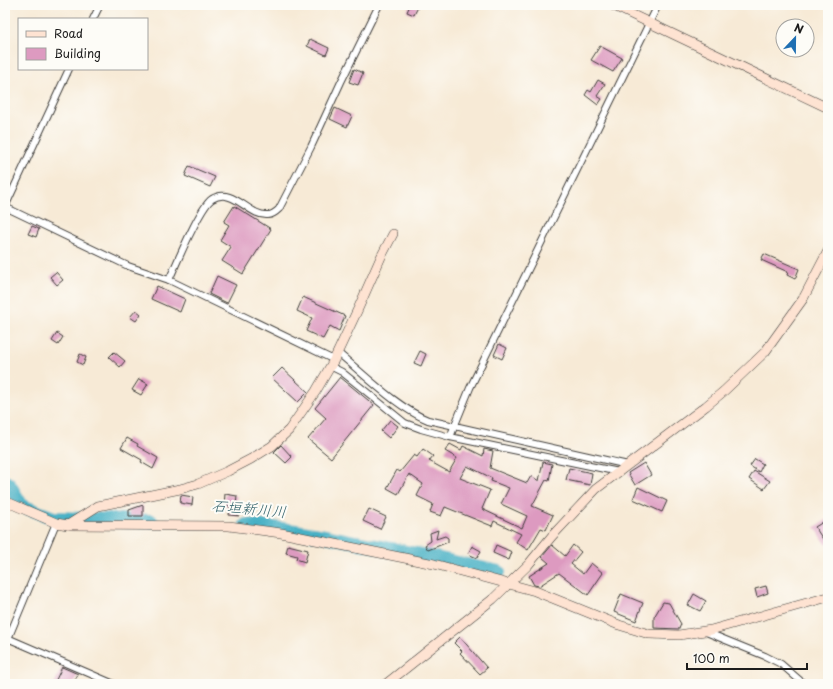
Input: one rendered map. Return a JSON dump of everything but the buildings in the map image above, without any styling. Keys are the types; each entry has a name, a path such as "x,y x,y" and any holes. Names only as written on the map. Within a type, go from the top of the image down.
{"street":[{"path":"94,18 100,5"},
{"path":"169,280 202,211 212,200 221,196 235,199 259,214 270,215 279,209 311,147 379,5"},
{"path":"612,5 828,108"},
{"path":"450,437 470,388 658,5"},
{"path":"69,70 5,207 128,266 169,280 334,359 414,414 428,420 628,465"},
{"path":"68,525 98,506 198,484 228,471 272,446 289,430 316,391 334,359 381,257 394,234"},
{"path":"386,684 493,599 528,565 552,536 596,489 706,406 765,352 803,299 828,251"},
{"path":"334,359 342,372 405,423 421,430 619,472"},
{"path":"5,501 56,523 68,525 229,526 281,534 434,564 535,591 618,625 649,634 679,635 711,630 828,597"},
{"path":"5,646 7,638 56,523"},
{"path":"703,631 766,656 781,664 804,684"},
{"path":"7,638 114,684"}],"waterway":[{"name":"石垣新川川","path":"5,482 9,484 22,506 54,518 151,521"},
{"name":"石垣新川川","path":"246,525 327,536 499,572"}]}
